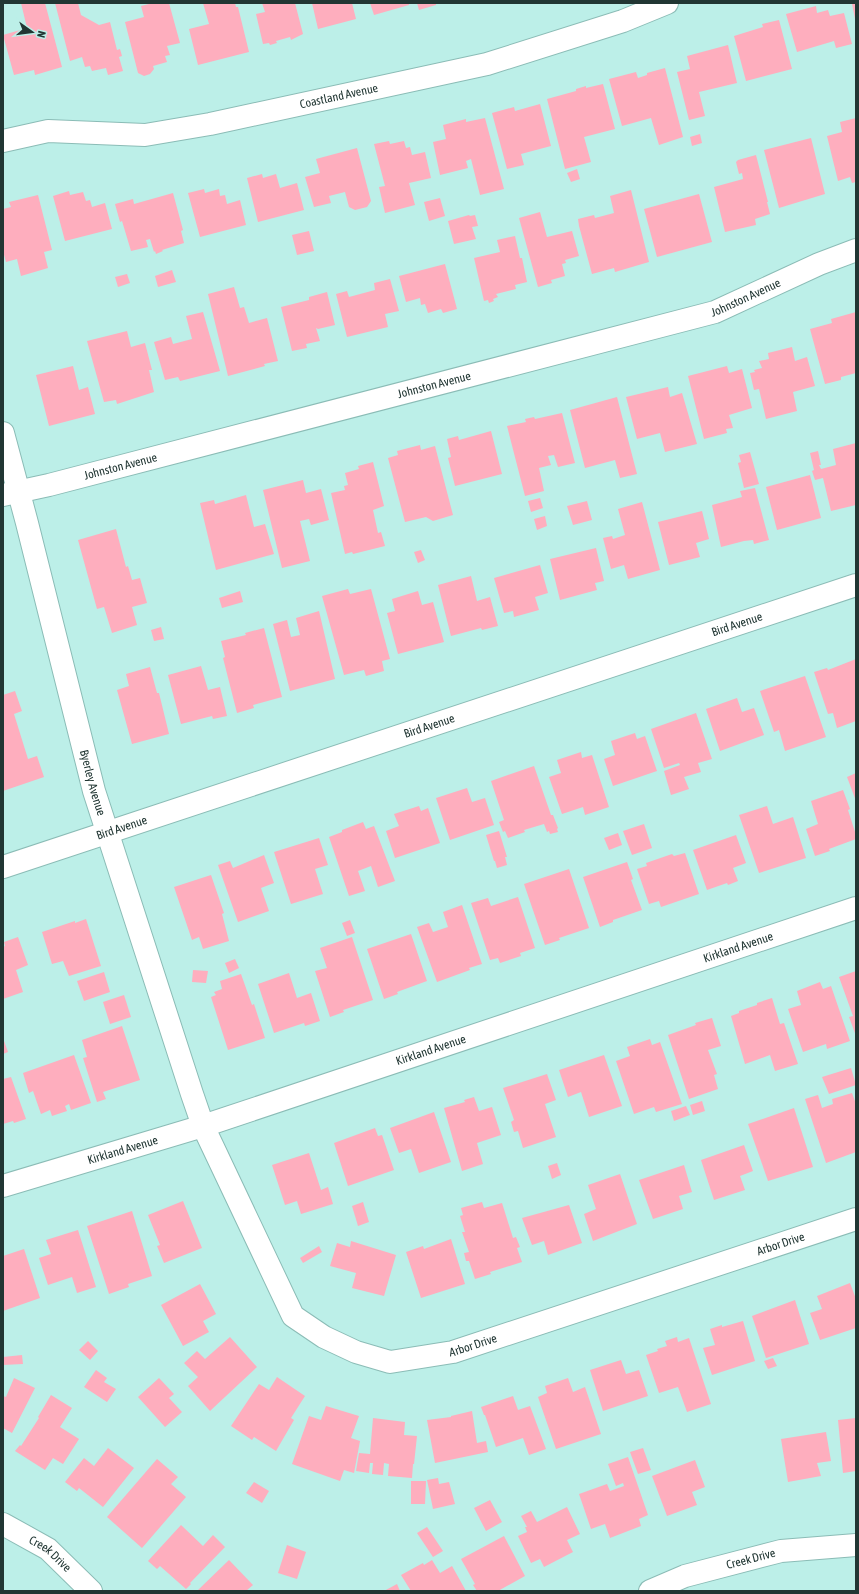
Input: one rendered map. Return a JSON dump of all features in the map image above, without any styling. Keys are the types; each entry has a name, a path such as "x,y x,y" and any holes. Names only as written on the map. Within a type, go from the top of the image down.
{"street":[{"name":"Coastland Avenue","path":"3,141 48,131 145,135 210,124 487,64 623,21 667,3"},
{"name":"Johnston Avenue","path":"11,493 49,485 715,312 819,264 856,250"},
{"name":"Byerley Avenue","path":"3,433 11,493 92,783 203,1126"},
{"name":"Bird Avenue","path":"3,867 856,585"},
{"name":"Kirkland Avenue","path":"3,1186 203,1126 856,908"},
{"name":"Arbor Drive","path":"203,1126 293,1316 331,1340 356,1352 390,1362 453,1352 856,1219"},
{"name":"Creek Drive","path":"3,1524 48,1549 91,1591"},
{"name":"Creek Drive","path":"650,1591 685,1576 781,1551 856,1545"}],"building":[{"path":"21,3 45,3 62,67 35,75 34,70 14,75 3,35 27,28"},
{"path":"55,3 78,3 81,15 99,25 110,22 117,50 120,49 122,56 119,57 123,71 108,75 106,68 92,71 90,66 85,67 82,57 70,61"},
{"path":"153,3 169,3 180,43 167,46 170,55 165,56 167,62 153,66 154,69 150,74 144,76 138,73 125,22 144,17 141,6"},
{"path":"203,3 235,3 236,7 238,7 249,52 198,65 189,29 209,24"},
{"path":"262,3 295,3 303,34 291,40 290,37 276,41 277,43 270,45 269,43 263,44 256,14 265,12"},
{"path":"312,3 352,3 356,19 318,29"},
{"path":"370,3 409,3 409,5 374,15"},
{"path":"417,3 436,3 436,5 419,10"},
{"path":"856,3 856,19 855,19 852,4"},
{"path":"816,6 817,13 828,10 830,16 844,13 852,44 836,48 834,41 797,52 786,14"},
{"path":"779,20 792,69 746,81 734,36 763,27 762,24"},
{"path":"728,45 737,83 699,92 705,116 689,120 677,72 690,69 687,56"},
{"path":"665,68 683,137 659,145 651,118 622,126 609,79 636,72 638,78 647,75 647,73"},
{"path":"603,84 615,129 584,137 591,162 565,169 547,99 576,91 576,89 586,86 586,88"},
{"path":"540,104 551,146 521,154 524,165 507,169 492,113 514,107 515,111"},
{"path":"485,118 504,189 480,195 471,159 466,161 468,168 440,175 433,142 446,139 443,125 466,119 466,122"},
{"path":"856,118 856,182 852,183 850,177 838,181 827,136 842,132 840,122"},
{"path":"700,134 702,143 692,146 690,137"},
{"path":"811,138 825,194 779,208 764,150"},
{"path":"389,141 390,144 404,141 406,148 410,147 412,155 425,152 431,178 409,183 415,205 385,213 379,187 385,186 374,144"},
{"path":"357,148 371,201 367,207 355,210 349,207 345,192 329,196 331,203 314,207 305,177 320,173 316,159"},
{"path":"756,155 770,214 755,219 756,225 725,232 714,187 743,179 742,173 739,174 736,162 738,160"},
{"path":"577,169 580,179 571,182 567,173"},
{"path":"262,174 263,178 276,174 280,188 297,183 304,210 258,222 247,178"},
{"path":"204,189 205,193 219,189 220,196 225,195 227,204 240,200 246,225 200,237 188,193"},
{"path":"631,190 649,262 615,272 614,268 592,274 578,219 594,215 595,218 614,213 610,196"},
{"path":"69,191 70,195 83,192 86,201 90,200 92,207 105,203 112,229 65,241 53,196"},
{"path":"173,193 183,230 181,231 184,243 162,250 163,251 156,254 150,239 146,240 148,247 131,251 115,204 133,199 134,204"},
{"path":"699,194 712,242 657,257 644,209"},
{"path":"38,195 52,250 44,252 48,268 21,276 17,259 6,262 3,251 3,209 11,207 9,202"},
{"path":"440,198 445,216 429,221 424,202"},
{"path":"540,212 547,237 572,231 579,256 565,260 566,263 562,264 565,276 551,280 552,283 538,287 519,218"},
{"path":"469,215 475,215 478,226 472,227 476,239 454,244 448,221"},
{"path":"309,231 314,251 297,255 292,235"},
{"path":"515,236 520,258 522,258 527,282 515,285 516,289 496,294 498,297 493,299 494,301 489,303 488,300 484,301 474,258 500,252 497,240"},
{"path":"445,264 457,309 443,313 441,309 428,313 425,304 421,305 420,298 406,302 399,276"},
{"path":"172,270 176,282 158,287 155,276"},
{"path":"127,274 130,283 118,287 115,277"},
{"path":"390,279 399,311 385,314 388,327 347,337 336,294 347,291 349,297 375,290 374,283"},
{"path":"234,287 240,308 244,307 249,323 267,318 278,361 228,376 208,294"},
{"path":"327,292 335,325 318,329 316,328 320,341 306,344 307,348 292,351 281,307 309,300 309,297"},
{"path":"203,312 220,371 180,381 178,377 165,380 154,342 171,337 173,344 192,339 186,316"},
{"path":"856,312 856,373 841,377 841,380 825,384 810,329 832,323 831,319"},
{"path":"127,331 131,347 145,343 152,370 149,370 154,392 117,404 116,400 104,402 87,341"},
{"path":"792,347 795,361 807,357 815,386 793,392 797,411 766,419 759,389 754,390 750,373 755,372 754,370 762,368 759,361 769,359 768,353"},
{"path":"73,366 79,390 88,387 95,414 49,426 36,375"},
{"path":"727,366 729,373 742,369 752,408 729,415 733,428 726,429 727,433 704,439 688,376"},
{"path":"668,387 670,397 682,393 697,444 665,452 660,433 637,439 626,397"},
{"path":"617,397 637,474 620,478 615,460 585,468 570,410"},
{"path":"562,413 575,463 558,467 554,455 548,456 551,465 539,468 544,491 525,496 507,426 526,422 525,419 534,417 535,419"},
{"path":"491,431 502,474 455,486 448,458 451,457 447,439 458,436 459,440"},
{"path":"856,443 856,505 831,511 823,478 815,480 812,471 814,470 810,453 818,451 821,465 819,465 821,469 836,465 833,449"},
{"path":"420,445 421,450 435,446 453,515 433,521 426,517 405,522 388,458 398,455 397,451"},
{"path":"750,452 759,484 744,488 738,463 741,462 739,455"},
{"path":"373,462 384,506 373,510 378,533 381,532 385,546 353,554 352,552 345,554 331,493 345,490 344,486 348,485 345,473 359,469 358,466"},
{"path":"810,475 821,518 777,530 766,487"},
{"path":"303,480 306,493 321,489 329,520 311,525 309,519 300,521 310,561 282,568 263,490"},
{"path":"755,488 769,540 754,544 753,540 744,541 721,547 712,505 742,497 740,491"},
{"path":"246,495 254,527 265,524 274,554 216,570 200,503 214,500 215,504"},
{"path":"540,498 543,508 531,512 528,501"},
{"path":"587,501 592,520 573,525 567,506"},
{"path":"642,502 660,570 628,579 624,565 611,569 603,538 612,536 613,539 625,535 618,509"},
{"path":"702,511 709,539 696,543 700,557 669,565 658,522"},
{"path":"545,516 547,526 537,530 534,519"},
{"path":"116,529 126,567 128,566 132,580 140,578 147,603 132,607 137,625 112,633 104,607 97,609 78,540"},
{"path":"596,548 604,581 595,583 597,590 560,600 550,559"},
{"path":"421,550 425,560 418,563 414,552"},
{"path":"540,565 548,593 535,597 539,610 514,617 513,611 504,613 494,578"},
{"path":"471,576 477,601 490,597 498,626 482,630 481,628 451,636 438,585"},
{"path":"348,589 350,594 371,589 390,659 382,661 384,671 366,676 364,670 344,675 322,596"},
{"path":"240,591 243,602 222,608 219,598"},
{"path":"418,591 422,605 433,602 444,642 398,654 387,613 395,611 392,599"},
{"path":"319,611 335,679 290,691 273,624 287,620 291,637 300,635 296,618"},
{"path":"161,627 164,639 154,641 151,630"},
{"path":"264,628 282,697 253,705 254,708 237,713 223,658 225,657 221,641 246,635 245,633"},
{"path":"856,659 856,721 837,728 833,713 828,714 814,672 827,668 828,670"},
{"path":"201,666 208,690 220,687 227,716 213,719 212,716 181,724 168,675"},
{"path":"150,667 157,693 159,693 169,734 132,744 117,690 129,686 126,674"},
{"path":"805,676 826,737 785,751 779,730 774,732 760,691"},
{"path":"15,691 22,711 14,714 28,759 37,756 44,777 3,791 3,695"},
{"path":"737,698 742,712 754,708 764,735 720,751 706,709"},
{"path":"696,713 712,759 698,763 701,772 684,777 689,789 671,795 664,771 680,765 679,763 664,768 651,729"},
{"path":"635,733 637,739 645,736 657,771 613,786 604,759 615,755 611,741"},
{"path":"581,752 582,758 592,755 609,807 585,815 583,807 562,814 549,777 561,773 557,760"},
{"path":"534,766 551,815 553,815 558,828 558,832 550,834 549,831 547,832 544,824 524,830 525,832 508,838 505,831 503,832 499,822 504,820 491,781"},
{"path":"856,773 856,801 847,777"},
{"path":"467,788 472,802 485,798 494,825 450,840 436,798"},
{"path":"843,790 850,809 848,810 856,839 815,856 806,829 818,824 811,801"},
{"path":"419,806 421,811 428,808 440,843 395,858 386,831 399,826 394,814"},
{"path":"767,806 773,824 793,817 806,858 759,873 739,815"},
{"path":"363,822 366,829 374,826 395,881 378,887 371,866 358,871 365,891 349,896 329,837"},
{"path":"644,824 652,848 632,855 623,831"},
{"path":"499,831 507,857 505,857 507,865 497,868 486,835"},
{"path":"618,833 622,845 609,850 604,838"},
{"path":"736,835 746,863 733,868 738,881 707,890 693,850"},
{"path":"319,838 328,865 315,869 323,894 291,904 274,852"},
{"path":"685,853 699,894 661,907 659,901 649,904 637,869 647,866 646,863 672,854 674,856"},
{"path":"264,855 274,883 261,888 269,911 238,922 218,865 230,861 233,868"},
{"path":"627,862 633,879 631,880 642,910 613,920 613,922 600,927 583,877"},
{"path":"569,869 589,928 559,938 560,940 545,945 524,884"},
{"path":"211,875 224,913 222,914 229,941 203,949 199,937 192,940 174,887"},
{"path":"518,897 535,948 520,953 521,956 500,963 498,958 490,960 471,903 488,898 491,906"},
{"path":"462,905 482,964 437,982 417,927 429,923 433,932 448,927 443,912"},
{"path":"86,919 101,966 69,976 63,961 52,964 42,932"},
{"path":"350,920 355,933 347,936 342,923"},
{"path":"411,934 427,981 397,992 398,994 384,999 367,949"},
{"path":"18,937 28,965 16,970 23,992 3,999 4,942"},
{"path":"352,937 373,1000 343,1010 344,1012 330,1017 315,971 327,968 320,948"},
{"path":"235,959 239,968 229,973 225,963"},
{"path":"193,970 208,971 206,983 192,982"},
{"path":"856,971 856,1036 849,1017 853,1016 839,977"},
{"path":"104,972 110,992 84,1001 77,981"},
{"path":"289,973 297,998 311,993 320,1021 305,1026 304,1023 274,1033 258,984"},
{"path":"241,974 252,1005 254,1004 265,1038 228,1050 211,997 216,995 214,992 222,989 220,981"},
{"path":"820,982 823,989 831,986 850,1041 827,1049 826,1044 803,1052 788,1009 801,1005 797,991"},
{"path":"124,995 131,1017 110,1024 103,1002"},
{"path":"772,998 780,1024 784,1023 798,1064 775,1071 770,1055 745,1064 731,1016 739,1013 739,1011 757,1005 757,1003"},
{"path":"712,1018 721,1046 708,1050 717,1074 714,1075 718,1089 689,1099 668,1035 696,1025 695,1023"},
{"path":"122,1026 140,1080 103,1092 106,1099 97,1102 83,1058 87,1057 82,1040"},
{"path":"3,1038 8,1052 3,1054"},
{"path":"650,1039 652,1045 660,1042 682,1104 656,1112 654,1107 634,1114 616,1061 630,1056 627,1047"},
{"path":"74,1055 91,1103 71,1110 69,1104 65,1106 67,1111 52,1116 50,1110 41,1114 33,1091 29,1093 23,1073"},
{"path":"604,1055 622,1106 589,1117 581,1092 568,1097 559,1070"},
{"path":"851,1068 856,1085 829,1094 822,1077"},
{"path":"547,1074 556,1100 545,1104 556,1137 523,1148 518,1131 514,1132 511,1122 514,1120 503,1088"},
{"path":"11,1077 26,1119 14,1123 13,1121 3,1124 3,1079"},
{"path":"852,1093 856,1104 856,1152 826,1163 805,1099 818,1095 822,1108 833,1104 832,1099"},
{"path":"474,1097 479,1111 492,1107 501,1135 477,1143 483,1164 462,1171 444,1108 465,1102 464,1100"},
{"path":"702,1101 705,1111 693,1115 690,1105"},
{"path":"686,1106 690,1115 674,1121 671,1111"},
{"path":"794,1108 813,1167 768,1181 748,1124"},
{"path":"434,1112 451,1162 419,1173 411,1149 399,1153 390,1128"},
{"path":"375,1128 378,1136 382,1135 394,1170 348,1186 334,1143"},
{"path":"744,1145 753,1171 740,1176 745,1190 714,1200 701,1160"},
{"path":"309,1153 321,1190 328,1187 333,1204 301,1214 297,1201 285,1205 272,1165"},
{"path":"557,1163 561,1175 552,1179 548,1166"},
{"path":"684,1165 692,1192 679,1196 683,1209 653,1219 639,1180"},
{"path":"620,1174 637,1224 593,1241 584,1214 596,1209 588,1185"},
{"path":"183,1201 202,1248 164,1263 157,1246 160,1245 148,1215"},
{"path":"363,1202 369,1222 358,1226 352,1206"},
{"path":"482,1202 484,1208 502,1203 513,1238 516,1237 520,1247 517,1248 522,1262 490,1272 491,1274 475,1279 469,1261 466,1261 464,1253 469,1252 462,1232 465,1232 460,1216 463,1215 461,1208"},
{"path":"569,1205 582,1243 548,1255 544,1241 532,1245 522,1218"},
{"path":"132,1211 152,1276 128,1284 129,1287 109,1294 87,1226"},
{"path":"78,1230 96,1287 77,1293 72,1277 48,1285 39,1258 51,1254 46,1240"},
{"path":"451,1239 465,1284 421,1298 406,1252 423,1246 424,1249"},
{"path":"351,1241 396,1255 384,1296 352,1288 356,1273 330,1266 337,1243 350,1247"},
{"path":"319,1246 322,1252 303,1263 300,1258"},
{"path":"24,1249 40,1298 3,1311 3,1256"},
{"path":"850,1283 856,1299 856,1328 820,1340 810,1313 822,1309 817,1296"},
{"path":"200,1284 216,1314 203,1321 209,1332 183,1346 161,1305"},
{"path":"795,1300 809,1344 766,1358 752,1316"},
{"path":"743,1321 755,1361 712,1375 703,1348 715,1345 710,1329"},
{"path":"230,1337 257,1367 210,1411 188,1386 198,1377 184,1363 197,1351 205,1359"},
{"path":"677,1337 678,1342 689,1338 711,1404 687,1412 678,1387 659,1393 646,1355 667,1346 665,1341"},
{"path":"88,1341 98,1351 90,1360 79,1350"},
{"path":"22,1355 23,1364 3,1365 3,1357"},
{"path":"773,1358 777,1366 768,1369 764,1361"},
{"path":"621,1360 626,1374 639,1370 648,1396 603,1411 590,1370"},
{"path":"96,1370 107,1378 104,1382 116,1389 107,1402 84,1387"},
{"path":"277,1377 305,1396 291,1418 294,1420 276,1451 254,1437 252,1440 231,1426 259,1384 269,1390"},
{"path":"14,1378 35,1388 12,1433 3,1428 3,1396 6,1397"},
{"path":"159,1378 174,1394 169,1398 182,1412 165,1427 138,1397"},
{"path":"568,1378 573,1392 585,1387 601,1434 556,1449 538,1397 547,1393 545,1386"},
{"path":"51,1395 72,1408 60,1427 79,1439 63,1464 53,1458 45,1470 15,1451 20,1445 21,1446 39,1418 38,1417"},
{"path":"513,1396 518,1410 530,1406 546,1449 529,1455 523,1438 496,1447 481,1407"},
{"path":"326,1406 359,1416 351,1438 360,1441 354,1473 344,1470 340,1481 292,1464 309,1416 321,1420"},
{"path":"472,1411 477,1443 486,1441 488,1452 435,1463 427,1420 451,1417"},
{"path":"373,1418 405,1422 404,1435 417,1436 412,1478 388,1476 389,1464 384,1463 383,1475 372,1474 373,1463 370,1463 369,1473 356,1471 359,1453 370,1454"},
{"path":"856,1418 856,1471 843,1473 838,1420"},
{"path":"826,1432 831,1461 817,1463 821,1476 788,1482 781,1439"},
{"path":"108,1448 134,1468 103,1507 79,1488 77,1491 65,1482 84,1458 94,1466"},
{"path":"643,1448 651,1470 638,1474 630,1452"},
{"path":"628,1457 648,1515 639,1519 641,1526 610,1538 605,1524 591,1529 579,1494 607,1484 610,1491 624,1486 623,1483 616,1486 608,1464"},
{"path":"157,1459 178,1477 171,1484 186,1497 142,1548 107,1517"},
{"path":"695,1460 705,1487 692,1492 697,1505 667,1516 652,1476"},
{"path":"438,1478 439,1484 449,1482 455,1504 433,1509 427,1480"},
{"path":"411,1481 426,1481 425,1504 411,1504"},
{"path":"254,1482 269,1491 262,1503 246,1493"},
{"path":"490,1500 502,1522 486,1531 474,1508"},
{"path":"567,1507 580,1534 567,1540 573,1552 544,1567 540,1559 531,1563 518,1536 527,1532 525,1527 527,1527 521,1516 531,1511 537,1522"},
{"path":"181,1525 203,1546 213,1535 225,1547 186,1589 160,1566 157,1569 148,1561"},
{"path":"427,1527 443,1551 433,1557 417,1533"},
{"path":"504,1536 525,1576 498,1591 477,1591 473,1585 475,1584 461,1559"},
{"path":"287,1545 306,1552 297,1579 278,1573"},
{"path":"229,1560 253,1585 246,1591 197,1591"},
{"path":"432,1560 440,1573 452,1566 466,1591 411,1591 401,1575 423,1563 424,1565"},
{"path":"397,1584 400,1591 384,1591"}]}
